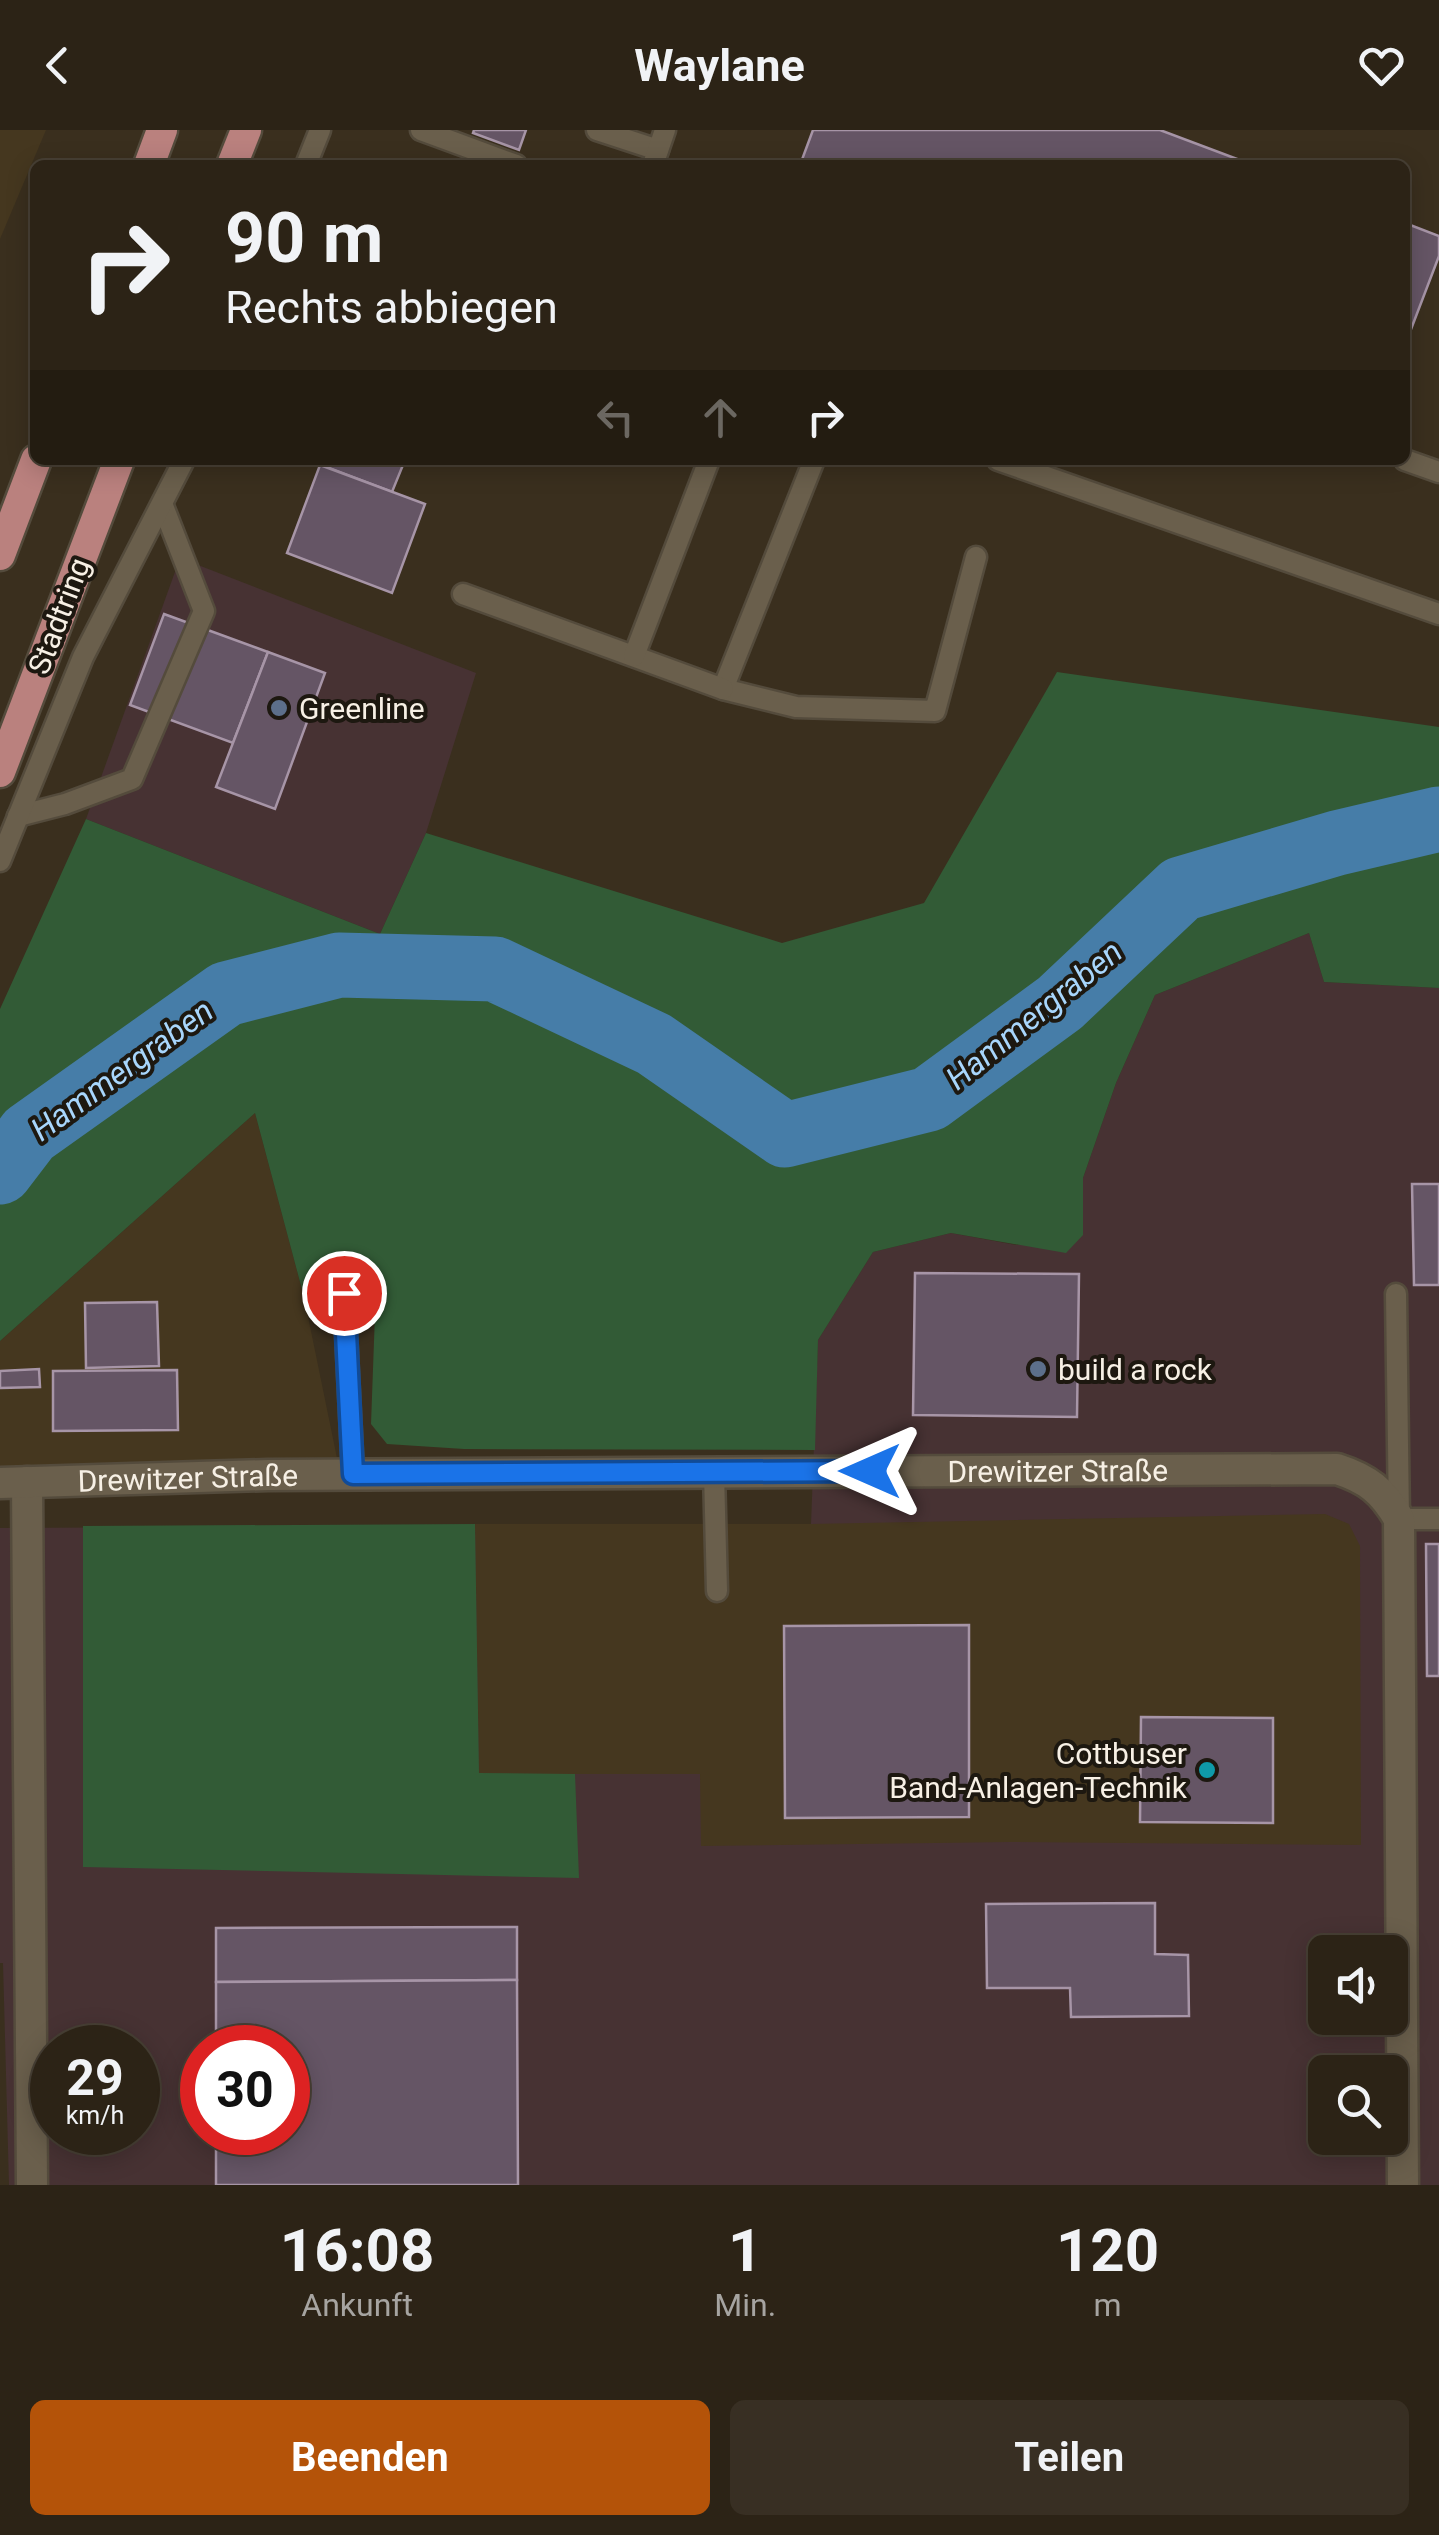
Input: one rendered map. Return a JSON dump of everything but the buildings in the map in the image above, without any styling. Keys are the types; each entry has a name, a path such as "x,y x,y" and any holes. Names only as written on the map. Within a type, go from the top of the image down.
{"main road":[{"path":"151,160 162,130"},
{"path":"234,160 246,130"},
{"path":"0,555 34,465"},
{"name":"Stadtring","path":"0,772 117,465"}],"street":[{"name":"Drewitzer Straße","path":"32,2185 14,1483 353,1474 1337,1469 1361,1477 1384,1494 1398,1519"},
{"path":"1398,1519 1402,2185"}],"lane":[{"path":"308,160 320,130"},
{"path":"421,130 502,160"},
{"path":"597,130 658,148"},
{"path":"1410,462 1439,472"},
{"path":"0,862 83,657 182,465"},
{"path":"634,656 707,465"},
{"path":"723,689 812,465"},
{"path":"1012,465 1439,614"},
{"path":"18,816 65,804 132,779 204,611 164,506"},
{"path":"463,594 723,689 796,707 935,711 976,557"},
{"path":"344,1293 353,1474"},
{"path":"1396,1294 1398,1519 1439,1519"},
{"path":"714,1472 717,1591"}],"shaded area":[{"path":"0,130 46,130 30,160 0,239"},
{"path":"180,558 476,673 426,833 380,934 86,819"},
{"path":"1309,933 1324,982 1439,988 1439,2185 9,2185 0,1963 0,1528 811,1524 818,1340 873,1252 951,1233 1016,1245 1082,1235 1083,1178 1116,1083 1155,995"},
{"path":"255,1113 304,1297 338,1463 0,1470 0,1341"},
{"path":"1325,1514 1349,1524 1360,1546 1361,1845 1010,1842 701,1846 700,1774 479,1774 475,1524 811,1524"}],"green space":[{"path":"1057,672 1439,727 1439,988 1324,982 1309,933 1155,995 1116,1083 1083,1178 1083,1235 1066,1253 951,1233 873,1252 818,1340 815,1450 464,1449 387,1444 371,1424 376,1286 304,1297 255,1113 0,1341 0,1009 86,819 380,934 426,833 782,943 924,903"},
{"path":"475,1524 479,1773 575,1774 579,1878 83,1867 83,1526"}],"waterway":[{"name":"Hammergraben","path":"0,1172 29,1134 226,994 339,965 495,969 654,1044 785,1135 929,1099 1060,1003 1181,889 1337,843 1439,819"}],"place":[{"name":"Greenline","path":"279,708"},
{"name":"build a rock","path":"1038,1369"},
{"name":"Cottbuser Band-Anlagen-Technik","path":"1207,1770"}],"route":[{"path":"344,1293 353,1474 870,1471"}]}
